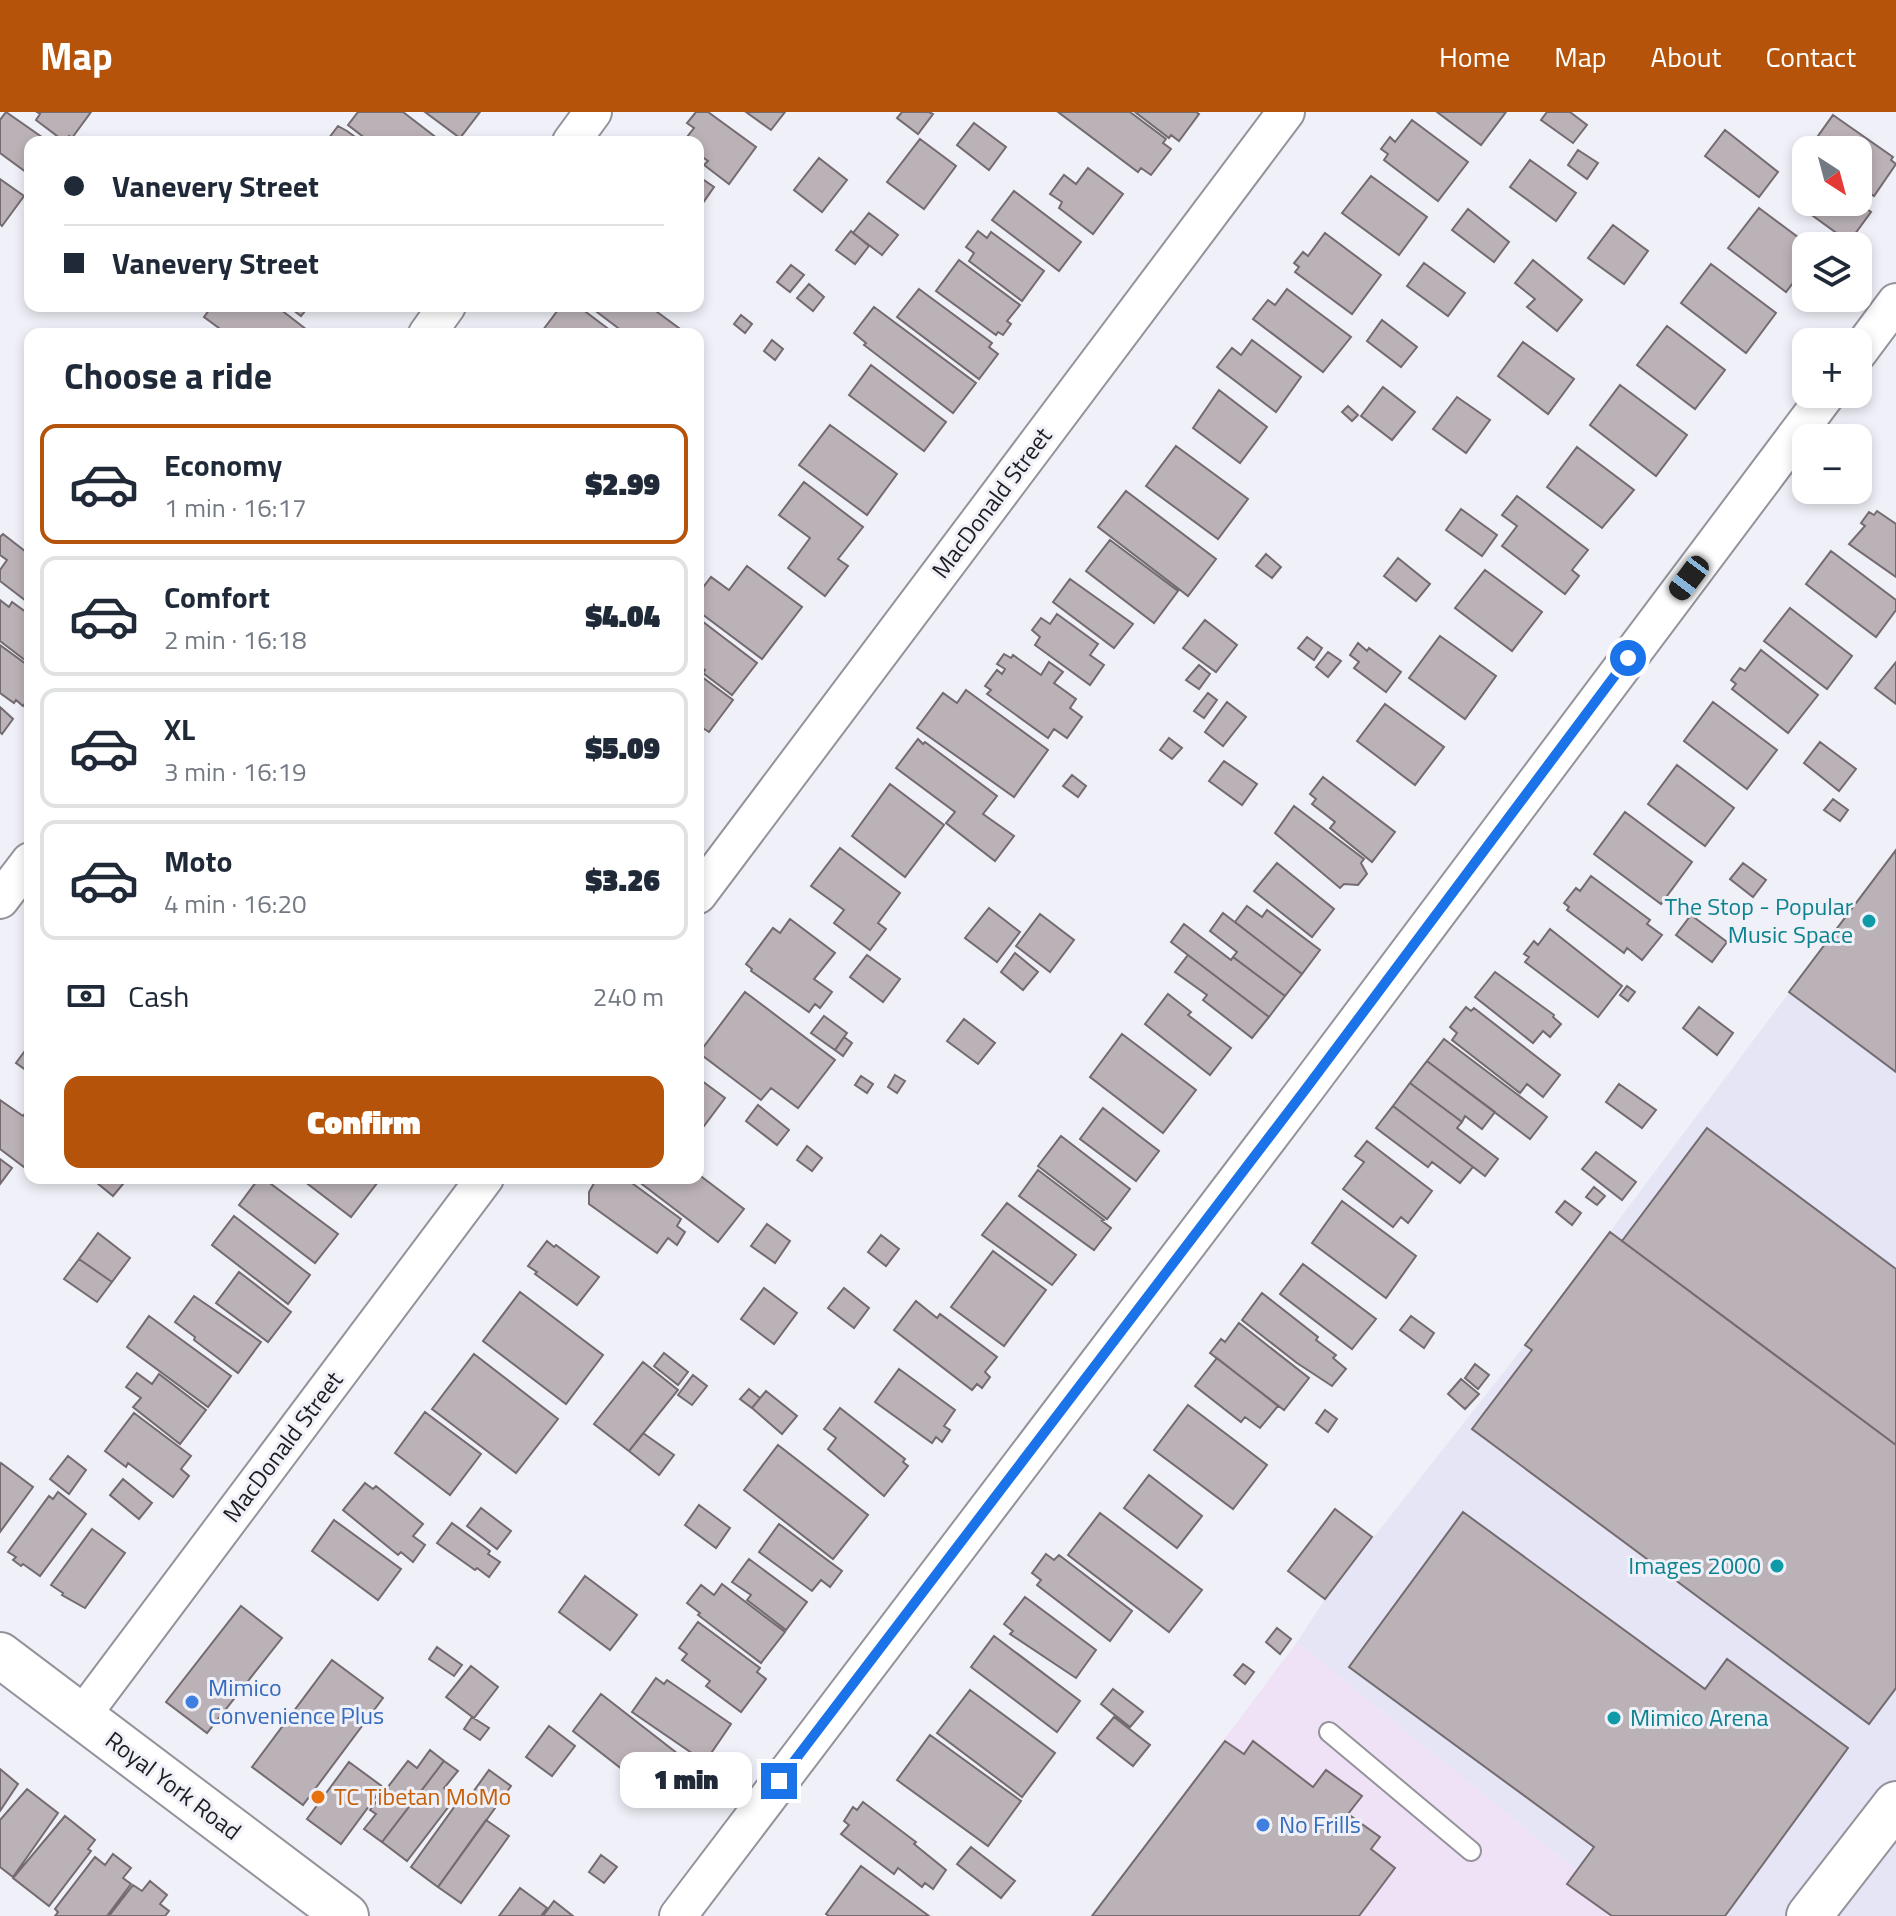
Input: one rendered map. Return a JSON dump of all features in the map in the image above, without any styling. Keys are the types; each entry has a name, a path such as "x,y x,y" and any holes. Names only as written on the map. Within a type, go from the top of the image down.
{"main road":[{"name":"Royal York Road","path":"0,1655 346,1916"},
{"path":"1809,1916 1896,1804"}],"street":[{"path":"575,136 593,112"},
{"name":"MacDonald Street","path":"704,887 1286,112"},
{"path":"1872,334 1896,302"},
{"path":"678,1916 1308,1086 1816,408"},
{"path":"0,900 24,869"},
{"name":"MacDonald Street","path":"81,1717 481,1184"}],"lane":[{"path":"1329,1732 1471,1851"}],"shaded area":[{"path":"1896,850 1896,1916 1633,1916 1297,1642 1325,1599 1525,1345"},
{"path":"1297,1642 1633,1916 1092,1916"}],"building":[{"path":"6,112 40,136 24,136 24,171 0,153 0,120"},
{"path":"37,112 91,112 73,136 57,136 36,120 40,114"},
{"path":"358,112 403,112 434,136 362,136 348,125"},
{"path":"425,112 480,112 462,136"},
{"path":"696,112 708,112 756,147 729,184 704,165 708,161 704,158 704,136 688,136 694,128 687,123"},
{"path":"746,112 785,112 771,130"},
{"path":"902,112 933,114 918,134 897,118"},
{"path":"1058,112 1130,112 1166,139 1163,143 1171,149 1151,175 1141,168 1138,172"},
{"path":"1135,112 1199,114 1179,141 1171,135 1169,138"},
{"path":"1437,112 1506,112 1481,145"},
{"path":"1547,112 1570,112 1587,125 1573,143 1541,120"},
{"path":"1833,115 1863,136 1818,136"},
{"path":"1412,120 1468,162 1438,201 1384,160 1388,154 1381,149 1390,137 1395,142"},
{"path":"974,123 1006,147 989,170 957,145"},
{"path":"338,126 354,136 330,136"},
{"path":"1725,130 1778,172 1759,197 1705,156"},
{"path":"920,139 956,166 924,209 887,182"},
{"path":"1872,142 1893,157 1891,160 1896,164 1874,196"},
{"path":"1578,150 1598,163 1587,179 1568,165"},
{"path":"819,158 847,180 822,212 794,190"},
{"path":"1530,160 1576,193 1556,221 1510,187"},
{"path":"1088,168 1123,194 1093,234 1059,208 1062,202 1050,194 1064,175 1076,184"},
{"path":"1371,176 1427,217 1399,255 1342,213"},
{"path":"0,179 24,196 2,226 0,224"},
{"path":"704,180 714,187 704,201"},
{"path":"1014,191 1081,242 1059,271 992,220"},
{"path":"1759,208 1792,233 1792,284 1786,292 1728,248"},
{"path":"1468,209 1509,242 1494,262 1452,230"},
{"path":"869,213 898,235 882,255 853,233"},
{"path":"1813,216 1868,216 1856,232 1835,232"},
{"path":"1613,225 1648,251 1624,284 1588,258"},
{"path":"851,231 869,246 855,264 836,250"},
{"path":"978,231 987,238 991,232 1044,271 1022,301 969,261 974,253 966,247"},
{"path":"1325,233 1381,275 1352,314 1295,272 1299,267 1294,263 1303,252 1308,256"},
{"path":"959,260 1020,305 1007,321 1011,324 1003,335 998,332 996,335 936,291"},
{"path":"1533,260 1582,300 1557,331 1527,307 1535,299 1515,283"},
{"path":"1424,263 1465,293 1448,316 1407,286"},
{"path":"1711,264 1776,313 1746,353 1681,303"},
{"path":"791,265 804,275 790,292 777,282"},
{"path":"809,284 824,297 813,311 797,298"},
{"path":"919,289 992,343 989,347 998,354 979,379 897,317"},
{"path":"1287,289 1351,337 1323,372 1253,319 1268,300 1275,305"},
{"path":"874,307 976,383 953,413 864,345 866,343 854,333"},
{"path":"208,312 284,312 305,328 219,328 204,317"},
{"path":"556,312 586,312 607,328 544,328"},
{"path":"597,312 657,312 679,328 618,328"},
{"path":"741,315 752,324 745,333 734,324"},
{"path":"1382,320 1417,347 1401,367 1367,341"},
{"path":"1667,326 1725,370 1695,409 1637,365"},
{"path":"772,340 783,349 775,360 764,351"},
{"path":"1252,340 1301,377 1276,412 1217,367 1232,348 1241,355"},
{"path":"1523,342 1574,379 1548,414 1498,376"},
{"path":"871,365 946,422 924,451 849,395"},
{"path":"1620,385 1687,435 1656,476 1590,425"},
{"path":"1383,387 1415,412 1392,440 1361,416"},
{"path":"1219,390 1267,427 1240,463 1193,428"},
{"path":"1457,397 1490,420 1466,453 1433,429"},
{"path":"1348,406 1358,415 1352,421 1342,412"},
{"path":"830,425 897,474 867,515 799,465"},
{"path":"1176,446 1248,499 1218,539 1146,486"},
{"path":"1577,447 1634,490 1602,528 1547,487"},
{"path":"804,482 863,527 838,559 848,566 825,596 788,568 810,538 779,515"},
{"path":"1126,491 1216,559 1188,596 1098,527"},
{"path":"1517,496 1588,550 1572,570 1579,576 1565,594 1502,546 1517,526 1502,515"},
{"path":"1461,509 1497,535 1482,556 1446,530"},
{"path":"1877,511 1896,524 1896,577 1849,544 1865,526 1861,523 1869,512 1874,515"},
{"path":"3,534 24,550 24,599 0,581 0,570 7,560 0,555 0,537"},
{"path":"1110,540 1178,591 1154,623 1086,571"},
{"path":"1831,551 1896,600 1896,610 1876,637 1806,584"},
{"path":"1266,554 1281,567 1272,578 1256,566"},
{"path":"1398,558 1430,584 1416,601 1384,576"},
{"path":"747,566 802,607 762,659 704,616 704,586 711,577 729,590"},
{"path":"1485,570 1542,612 1512,651 1455,608"},
{"path":"1070,579 1133,624 1114,648 1053,602"},
{"path":"0,600 9,607 12,602 24,611 24,659 0,641"},
{"path":"1790,608 1852,656 1827,689 1764,641"},
{"path":"1057,614 1098,644 1090,655 1104,665 1090,685 1035,645 1040,637 1032,630 1041,618 1050,624"},
{"path":"1205,620 1237,645 1216,672 1183,648"},
{"path":"704,623 757,663 732,695 704,674"},
{"path":"1440,636 1496,676 1465,719 1409,678"},
{"path":"1307,637 1322,648 1314,660 1298,648"},
{"path":"1358,643 1401,672 1386,692 1354,668 1359,662 1350,655"},
{"path":"0,645 24,663 24,705 16,700 14,703 0,693"},
{"path":"1761,650 1818,695 1788,733 1732,689 1736,684 1731,680 1740,668 1745,671"},
{"path":"1328,652 1341,661 1328,677 1316,667"},
{"path":"1004,654 1011,658 1013,655 1041,675 1049,662 1063,672 1054,683 1076,699 1070,708 1082,717 1067,738 1054,729 1048,738 987,694 991,690 985,686 997,670 1002,674 1005,669 997,664"},
{"path":"1896,662 1896,704 1875,688"},
{"path":"1199,665 1210,674 1199,689 1186,680"},
{"path":"704,678 733,700 709,732 704,729"},
{"path":"966,690 1048,750 1014,797 917,728 943,693 957,703"},
{"path":"1208,693 1217,700 1204,718 1194,711"},
{"path":"1227,702 1246,717 1223,746 1205,732"},
{"path":"1713,702 1777,750 1747,789 1684,741"},
{"path":"1385,704 1444,747 1415,785 1357,741"},
{"path":"0,707 13,719 2,734 0,732"},
{"path":"1169,738 1182,748 1172,759 1160,750"},
{"path":"918,739 997,796 983,814 1014,836 995,861 946,823 955,812 896,768"},
{"path":"1820,742 1856,769 1839,791 1804,763"},
{"path":"1224,761 1257,784 1242,805 1209,781"},
{"path":"1677,765 1734,808 1705,846 1648,804"},
{"path":"1072,775 1086,786 1078,797 1063,786"},
{"path":"1323,777 1395,832 1372,862 1330,828 1335,822 1312,804 1316,799 1310,794"},
{"path":"890,784 944,825 905,877 852,836"},
{"path":"1833,799 1848,810 1840,821 1824,810"},
{"path":"1294,806 1364,859 1361,863 1367,874 1358,885 1344,884 1340,888 1275,833"},
{"path":"1625,812 1692,862 1661,904 1594,854"},
{"path":"840,848 900,893 878,923 886,929 870,950 834,923 844,910 811,886"},
{"name":"The Stop - Popular Music Space","path":"1896,850 1896,1072 1789,992"},
{"path":"1277,863 1334,909 1312,937 1254,891"},
{"path":"1743,863 1766,880 1753,897 1730,879"},
{"path":"1591,876 1650,920 1647,924 1662,935 1642,960 1627,948 1624,953 1567,910 1569,907 1564,903 1576,888 1580,891"},
{"path":"1247,906 1262,917 1267,910 1320,950 1302,974 1235,922"},
{"path":"989,908 1020,932 997,962 965,938"},
{"path":"1223,913 1302,974 1285,996 1233,957 1237,952 1210,931"},
{"path":"1040,914 1074,940 1050,972 1016,946"},
{"path":"1691,915 1727,942 1712,962 1676,935"},
{"path":"790,919 835,953 814,979 832,992 820,1008 815,1004 809,1012 751,971 746,964 773,928 780,933"},
{"path":"1184,924 1285,996 1269,1017 1171,942"},
{"path":"1550,929 1622,986 1598,1017 1525,962 1529,957 1524,954 1534,941 1538,945"},
{"path":"1015,953 1038,972 1023,990 1001,972"},
{"path":"867,955 900,979 883,1002 850,977"},
{"path":"1188,955 1269,1017 1252,1038 1203,1000 1207,995 1175,972"},
{"path":"1495,972 1554,1015 1561,1024 1550,1037 1543,1031 1533,1043 1475,997"},
{"path":"1627,986 1635,992 1628,1001 1620,995"},
{"path":"745,992 835,1060 798,1108 771,1088 761,1100 704,1057 704,1046"},
{"path":"1168,994 1191,1012 1188,1015 1231,1048 1210,1075 1145,1024"},
{"path":"1466,1007 1471,1011 1474,1008 1560,1075 1543,1097 1527,1084 1520,1093 1452,1040 1457,1033 1450,1027"},
{"path":"1699,1007 1733,1033 1717,1055 1683,1028"},
{"path":"824,1016 847,1033 835,1050 811,1033"},
{"path":"964,1019 995,1043 978,1064 947,1041"},
{"path":"1122,1034 1196,1090 1163,1133 1090,1077"},
{"path":"844,1037 852,1043 843,1056 835,1050"},
{"path":"1444,1039 1547,1117 1530,1139 1427,1061"},
{"path":"24,1052 24,1069 16,1063"},
{"path":"1427,1061 1495,1112 1482,1129 1465,1116 1462,1122 1410,1083"},
{"path":"895,1075 905,1081 897,1093 888,1087"},
{"path":"861,1076 873,1084 867,1093 855,1085"},
{"path":"704,1082 725,1098 704,1126"},
{"path":"1410,1083 1462,1122 1457,1128 1498,1159 1485,1176 1393,1106"},
{"path":"1619,1084 1656,1110 1642,1128 1606,1102"},
{"path":"0,1100 24,1115 24,1167 0,1149"},
{"path":"758,1105 789,1130 777,1145 746,1121"},
{"path":"1393,1106 1473,1167 1460,1183 1432,1162 1428,1167 1376,1128"},
{"path":"1103,1108 1159,1151 1136,1181 1080,1139"},
{"path":"1707,1128 1896,1269 1896,1445 1622,1241"},
{"path":"1061,1136 1130,1189 1107,1219 1038,1166"},
{"path":"1367,1141 1432,1191 1408,1223 1401,1217 1393,1227 1343,1189 1364,1162 1355,1156"},
{"path":"807,1146 822,1158 812,1171 797,1160"},
{"path":"1596,1152 1636,1182 1622,1200 1582,1169"},
{"path":"0,1159 12,1168 0,1184"},
{"path":"1038,1170 1111,1228 1094,1250 1019,1196"},
{"path":"704,1179 744,1209 718,1242 642,1184 704,1184"},
{"path":"98,1184 123,1184 113,1196"},
{"path":"255,1184 271,1184 338,1234 315,1263 239,1205"},
{"path":"308,1184 376,1184 351,1217"},
{"path":"594,1184 633,1184 681,1219 677,1226 685,1232 677,1245 668,1238 657,1253 589,1204 589,1192"},
{"path":"1594,1187 1605,1196 1597,1205 1586,1197"},
{"path":"1342,1201 1416,1256 1386,1298 1312,1243"},
{"path":"1565,1201 1581,1213 1572,1225 1556,1212"},
{"path":"1007,1203 1076,1255 1052,1285 982,1235"},
{"path":"234,1216 310,1275 288,1304 212,1245"},
{"path":"767,1224 790,1241 775,1263 751,1246"},
{"name":"Images 2000","path":"1610,1232 1896,1445 1896,1688 1869,1724 1472,1429 1532,1350 1525,1345"},
{"path":"98,1233 130,1258 112,1282 79,1259"},
{"path":"881,1235 899,1249 886,1266 868,1252"},
{"path":"547,1241 599,1277 577,1305 528,1266"},
{"path":"993,1251 1046,1290 1004,1346 951,1307"},
{"path":"79,1259 112,1282 97,1302 64,1279"},
{"path":"1303,1264 1376,1319 1352,1349 1280,1294"},
{"path":"239,1272 291,1312 268,1342 216,1303"},
{"path":"764,1288 797,1313 774,1344 741,1319"},
{"path":"844,1288 869,1308 854,1328 828,1308"},
{"path":"520,1292 603,1355 566,1404 483,1341"},
{"path":"1262,1293 1336,1355 1333,1358 1346,1369 1332,1386 1242,1320"},
{"path":"194,1296 261,1342 238,1373 175,1322"},
{"path":"916,1301 937,1318 940,1314 997,1357 985,1372 990,1377 982,1388 977,1384 972,1390 894,1330"},
{"path":"149,1316 231,1376 208,1407 127,1347"},
{"path":"1411,1316 1434,1333 1424,1348 1400,1330"},
{"path":"1239,1323 1309,1378 1284,1410 1210,1353 1221,1339 1225,1342"},
{"path":"664,1353 688,1372 678,1385 654,1366"},
{"path":"474,1354 558,1419 516,1473 432,1409"},
{"path":"1217,1358 1278,1406 1260,1428 1245,1417 1241,1422 1195,1386"},
{"path":"643,1362 678,1390 629,1451 594,1424"},
{"path":"1475,1364 1489,1375 1478,1389 1465,1378"},
{"path":"899,1369 955,1410 944,1426 950,1430 942,1442 936,1437 932,1443 875,1402"},
{"path":"137,1373 152,1384 159,1374 206,1410 180,1444 133,1407 141,1398 126,1387"},
{"path":"693,1375 707,1386 692,1405 678,1395"},
{"path":"1461,1379 1479,1394 1465,1409 1448,1394"},
{"path":"749,1389 760,1398 752,1408 740,1399"},
{"path":"766,1391 797,1416 782,1434 752,1408"},
{"path":"1188,1405 1267,1465 1233,1509 1154,1450"},
{"path":"840,1408 905,1459 903,1462 908,1466 884,1496 828,1449 836,1438 824,1429"},
{"path":"1325,1410 1337,1419 1328,1432 1316,1423"},
{"path":"425,1412 481,1454 450,1495 395,1453"},
{"path":"134,1413 191,1456 181,1469 189,1476 173,1497 128,1463 126,1467 105,1451"},
{"path":"643,1433 674,1455 659,1475 629,1451"},
{"path":"778,1445 868,1515 833,1559 744,1490"},
{"path":"68,1456 86,1470 69,1494 50,1479"},
{"path":"0,1465 33,1487 0,1532"},
{"path":"1149,1475 1202,1516 1177,1548 1124,1508"},
{"path":"123,1479 152,1503 139,1519 110,1495"},
{"path":"365,1483 373,1489 376,1486 423,1524 413,1536 425,1545 413,1562 401,1552 398,1555 343,1510"},
{"path":"58,1492 86,1514 40,1576 13,1560 16,1557 8,1552 49,1496 53,1499"},
{"path":"699,1505 730,1528 716,1548 685,1525"},
{"path":"481,1508 511,1531 497,1549 467,1526"},
{"path":"1335,1509 1372,1537 1325,1599 1288,1571"},
{"name":"Mimico Arena","path":"1463,1512 1705,1689 1727,1659 1848,1748 1725,1916 1612,1916 1567,1884 1594,1847 1349,1667"},
{"path":"1100,1513 1202,1590 1169,1632 1068,1555"},
{"path":"334,1520 401,1569 378,1600 312,1551"},
{"path":"452,1523 500,1562 489,1577 437,1543"},
{"path":"779,1524 842,1571 830,1587 821,1580 812,1591 759,1552"},
{"path":"92,1529 125,1553 85,1608 51,1585"},
{"path":"1046,1554 1054,1560 1059,1555 1132,1611 1110,1641 1037,1585 1041,1580 1032,1573"},
{"path":"749,1559 807,1602 786,1630 747,1600 751,1595 732,1582"},
{"path":"585,1576 637,1615 610,1650 559,1612"},
{"path":"722,1584 785,1632 761,1663 687,1603 701,1585 714,1595"},
{"path":"1025,1597 1096,1650 1076,1678 1010,1634 1013,1631 1004,1624"},
{"path":"241,1606 282,1638 207,1733 166,1702"},
{"path":"698,1622 760,1668 757,1672 766,1679 741,1712 706,1686 710,1681 682,1660 687,1654 679,1648"},
{"path":"1277,1628 1291,1639 1280,1654 1266,1642"},
{"path":"994,1636 1080,1701 1057,1732 971,1667"},
{"path":"437,1647 462,1665 454,1676 429,1659"},
{"path":"332,1660 383,1698 303,1805 252,1767"},
{"path":"1243,1664 1254,1672 1245,1684 1234,1675"},
{"path":"471,1666 498,1687 474,1718 446,1697"},
{"path":"656,1678 664,1684 667,1680 731,1724 705,1762 632,1712"},
{"path":"1113,1689 1143,1712 1130,1727 1101,1704"},
{"path":"970,1690 1055,1753 1022,1797 937,1733"},
{"path":"601,1694 696,1768 668,1805 573,1731"},
{"path":"472,1717 489,1728 480,1740 464,1729"},
{"path":"1114,1717 1150,1745 1133,1766 1097,1738"},
{"path":"549,1726 575,1746 552,1776 526,1757"},
{"path":"930,1735 1021,1801 988,1846 897,1780"},
{"name":"No Frills","path":"1225,1741 1244,1754 1253,1741 1313,1787 1326,1770 1362,1796 1348,1814 1380,1837 1371,1849 1395,1868 1359,1916 1092,1916"},
{"path":"430,1750 444,1761 382,1842 364,1829 376,1814 370,1810 408,1761 417,1768"},
{"path":"444,1761 458,1771 444,1788 456,1797 407,1861 382,1842"},
{"path":"349,1762 383,1787 341,1844 307,1819"},
{"path":"0,1769 18,1784 0,1811"},
{"path":"489,1770 511,1786 438,1887 411,1867 460,1799 465,1803"},
{"path":"27,1789 58,1813 13,1877 0,1867 0,1820"},
{"path":"863,1802 916,1842 914,1844 946,1870 933,1889 925,1883 922,1887 898,1868 894,1874 841,1834 849,1825 844,1821 853,1807 857,1810"},
{"path":"65,1816 95,1840 88,1849 91,1851 49,1906 13,1878"},
{"path":"486,1820 509,1836 461,1903 438,1887"},
{"path":"971,1847 1015,1881 1001,1898 957,1864"},
{"path":"113,1854 131,1868 123,1878 131,1884 107,1916 55,1916 58,1912 55,1909 95,1857 105,1865"},
{"path":"601,1855 617,1867 604,1883 589,1872"},
{"path":"861,1866 929,1916 826,1914"},
{"path":"150,1881 167,1895 160,1904 169,1911 165,1916 109,1916 133,1885 142,1891"},
{"path":"520,1888 547,1908 541,1916 499,1916"},
{"path":"554,1901 573,1916 543,1916"}],"place":[{"name":"The Stop - Popular Music Space","path":"1869,921"},
{"name":"Images 2000","path":"1777,1566"},
{"name":"Mimico Convenience Plus","path":"192,1702"},
{"name":"Mimico Arena","path":"1614,1718"},
{"name":"TC Tibetan MoMo","path":"318,1797"},
{"name":"No Frills","path":"1263,1825"}],"route":[{"path":"779,1781 1308,1086 1628,658"}]}
